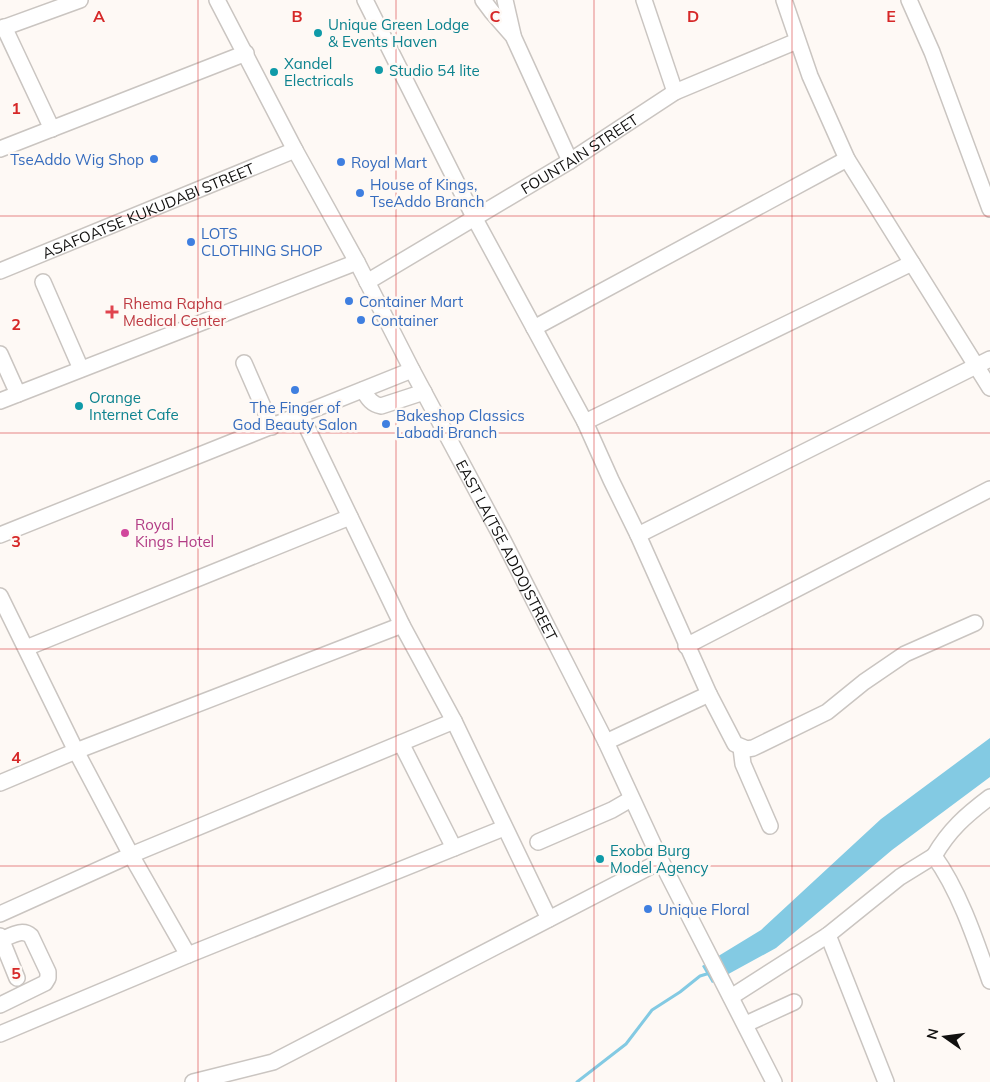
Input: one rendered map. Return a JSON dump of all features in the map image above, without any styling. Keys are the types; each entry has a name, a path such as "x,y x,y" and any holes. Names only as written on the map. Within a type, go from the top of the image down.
{"street":[{"path":"52,129 2,28 80,0"},
{"name":"EAST LA(TSE ADDO)STREET","path":"218,0 503,540 606,742 661,861 774,1082"},
{"path":"365,0 475,219 585,422 638,535 686,646 735,744 741,748 753,748 826,712 864,682 905,654 975,623"},
{"path":"483,0 514,36"},
{"path":"505,0 514,36 570,160"},
{"path":"644,0 675,92"},
{"path":"784,0 810,76 847,159 912,263 984,363 990,388"},
{"path":"909,0 932,52 990,209"},
{"name":"FOUNTAIN STREET","path":"367,282 475,219 675,92 797,41"},
{"path":"0,149 246,53"},
{"name":"ASAFOATSE KUKUDABI STREET","path":"0,271 296,150"},
{"path":"534,328 847,159"},
{"path":"0,401 357,262"},
{"path":"585,422 912,263"},
{"path":"42,282 81,369"},
{"path":"0,354 18,394"},
{"path":"244,363 272,427"},
{"path":"638,535 984,363"},
{"path":"0,535 412,370"},
{"path":"363,390 374,405 381,406 424,392"},
{"path":"302,415 402,625 454,720 549,919"},
{"path":"686,646 990,489"},
{"path":"26,648 350,516"},
{"path":"0,596 76,751 130,855 188,955"},
{"path":"0,783 76,751 402,625"},
{"path":"606,742 709,694"},
{"path":"0,914 130,855 454,720"},
{"path":"401,743 454,848"},
{"path":"741,748 743,764 770,826"},
{"path":"728,991 828,935 900,877 934,856 945,837 966,815 990,797"},
{"path":"538,842 612,810 631,799"},
{"path":"0,1034 188,955 504,828"},
{"path":"934,856 947,876 977,944 990,981"},
{"path":"193,1082 217,1079 273,1062 661,861"},
{"path":"0,1005 45,983 48,978 48,972 32,936 28,932 1,938 17,978"},
{"path":"828,935 886,1082"},
{"path":"746,1024 794,1002"}],"water":[{"path":"990,738 990,777 892,850 776,948 712,983 702,966 761,930 881,819"}],"waterway":[{"path":"577,1082 626,1044 652,1010 700,976 710,973"}],"place":[{"name":"Unique Green Lodge & Events Haven","path":"318,33"},
{"name":"Studio 54 lite","path":"379,70"},
{"name":"Xandel Electricals","path":"274,72"},
{"name":"TseAddo Wig Shop","path":"154,159"},
{"name":"Royal Mart","path":"341,162"},
{"name":"House of Kings, TseAddo Branch","path":"360,193"},
{"name":"LOTS CLOTHING SHOP","path":"191,242"},
{"name":"Container Mart","path":"349,301"},
{"name":"Rhema Rapha Medical Center","path":"112,312"},
{"name":"Container","path":"361,320"},
{"name":"The Finger of God Beauty Salon","path":"295,390"},
{"name":"Orange Internet Cafe","path":"79,406"},
{"name":"Bakeshop Classics Labadi Branch","path":"386,424"},
{"name":"Royal Kings Hotel","path":"125,533"},
{"name":"Exoba Burg Model Agency","path":"600,859"},
{"name":"Unique Floral","path":"648,909"}]}
